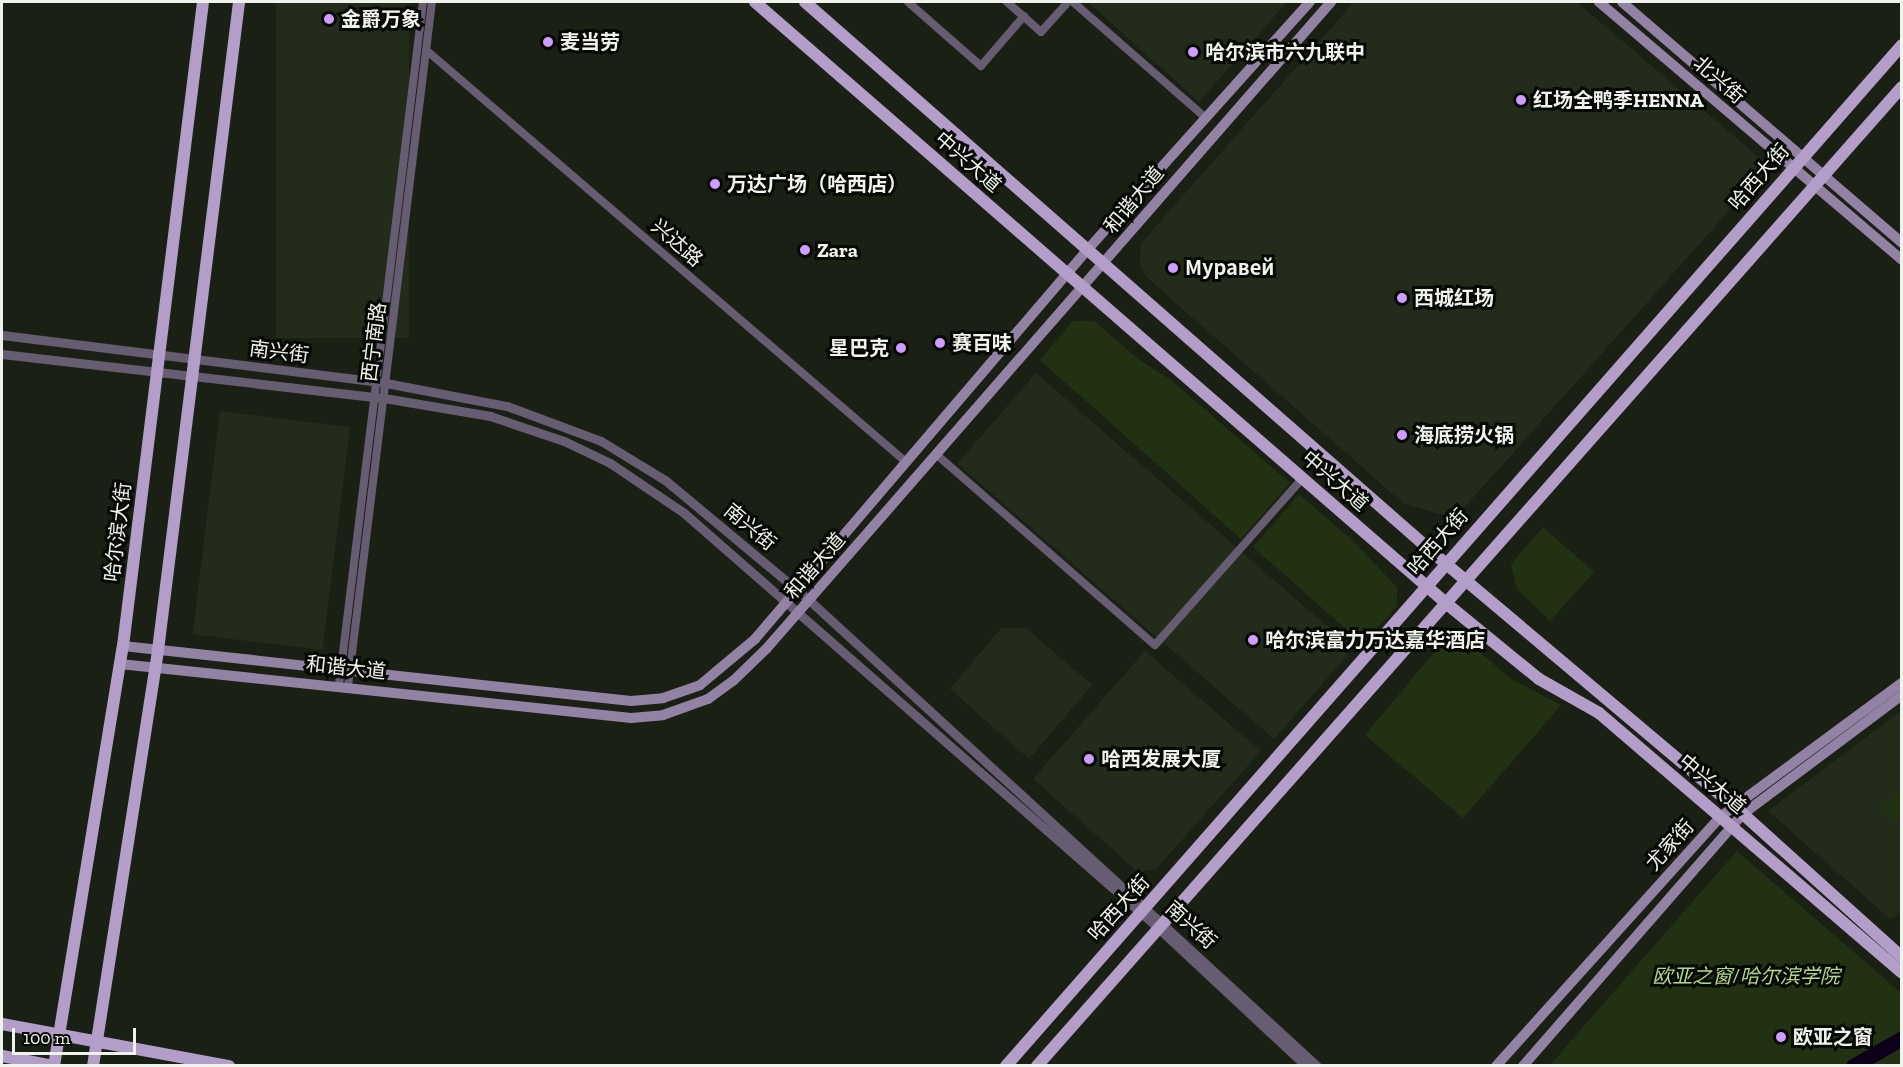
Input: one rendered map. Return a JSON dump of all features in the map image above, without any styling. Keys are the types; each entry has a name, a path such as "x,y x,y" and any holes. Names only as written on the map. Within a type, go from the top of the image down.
{"main road":[{"name":"哈尔滨大街","path":"53,1065 123,646 203,2"},
{"path":"93,1065 158,650 239,2"},
{"name":"中兴大道","path":"755,2 1446,604 1539,679 1599,713 1902,973"},
{"name":"中兴大道","path":"805,2 1105,262 1445,563 1739,810 1902,957"},
{"name":"和谐大道","path":"123,646 631,701 663,698 700,685 722,670 786,603 1089,248 1310,2"},
{"name":"和谐大道","path":"120,664 344,685 631,718 663,715 702,702 723,690 798,613 1331,2"},
{"name":"北兴街","path":"1599,2 1902,260"},
{"name":"北兴街","path":"1622,2 1902,243"},
{"name":"哈西大街","path":"1006,1065 1902,45"},
{"name":"哈西大街","path":"1037,1065 1159,924 1468,582 1902,87"},
{"name":"尤家街","path":"1523,1065 1734,828 1739,810 1902,683"},
{"name":"尤家街","path":"1497,1065 1720,817 1739,810 1902,695"},
{"path":"2,1024 229,1065"},
{"path":"2,1056 53,1065"}],"street":[{"name":"西宁南路","path":"382,382 423,2"},
{"name":"西宁南路","path":"344,685 432,2"},
{"path":"908,2 981,66 1024,16"},
{"path":"1007,2 1041,32 1068,2"},
{"path":"1073,2 1206,118"},
{"name":"兴达路","path":"426,50 906,462"},
{"name":"南兴街","path":"2,335 382,382 507,406 601,441 665,480 809,600 1143,911"},
{"name":"南兴街","path":"2,354 192,379 380,398 504,419 610,463 684,513 1159,924 1317,1065"},
{"path":"937,454 1155,645 1302,479"},
{"name":"南兴街","path":"1159,924 1306,1065"}],"shaded area":[{"name":"金爵万象","path":"276,2 409,2 409,338 276,338"},
{"name":"哈尔滨市六九联中","path":"1088,2 1287,2 1199,102"},
{"name":"西城红场","path":"1354,2 1577,2 1769,166 1455,518 1404,504 1145,276 1140,263 1141,243"},
{"path":"1036,373 1353,649 1274,739 957,464"},
{"path":"220,411 350,427 323,650 193,634"},
{"path":"1002,627 1026,628 1092,685 1029,759 950,689"},
{"path":"1145,651 1261,751 1156,869 1138,872 1033,779"},
{"path":"1901,711 1901,913 1890,919 1768,811"}],"green space":[{"path":"1073,321 1094,321 1141,361 1171,380 1290,483 1241,539 1040,360"},
{"path":"1299,494 1353,541 1397,587 1397,606 1363,644 1253,547"},
{"path":"1543,527 1594,572 1550,621 1517,589 1511,564"},
{"path":"1463,638 1511,679 1561,705 1463,818 1365,735 1443,642"},
{"path":"1901,790 1901,815 1893,822 1881,807"},
{"name":"欧亚之窗/哈尔滨学院","path":"1737,851 1901,993 1901,1065 1550,1065"}],"waterway":[{"path":"1853,1066 1902,1038"}],"place":[{"name":"金爵万象","path":"329,19"},
{"name":"麦当劳","path":"548,42"},
{"name":"哈尔滨市六九联中","path":"1193,52"},
{"name":"红场全鸭季HENNA","path":"1521,100"},
{"name":"万达广场（哈西店）","path":"715,184"},
{"name":"Zara","path":"805,250"},
{"name":"Муравей","path":"1173,268"},
{"name":"西城红场","path":"1402,298"},
{"name":"赛百味","path":"940,343"},
{"name":"星巴克","path":"901,348"},
{"name":"海底捞火锅","path":"1402,435"},
{"name":"哈尔滨富力万达嘉华酒店","path":"1253,640"},
{"name":"哈西发展大厦","path":"1089,759"},
{"name":"欧亚之窗","path":"1781,1037"}]}
